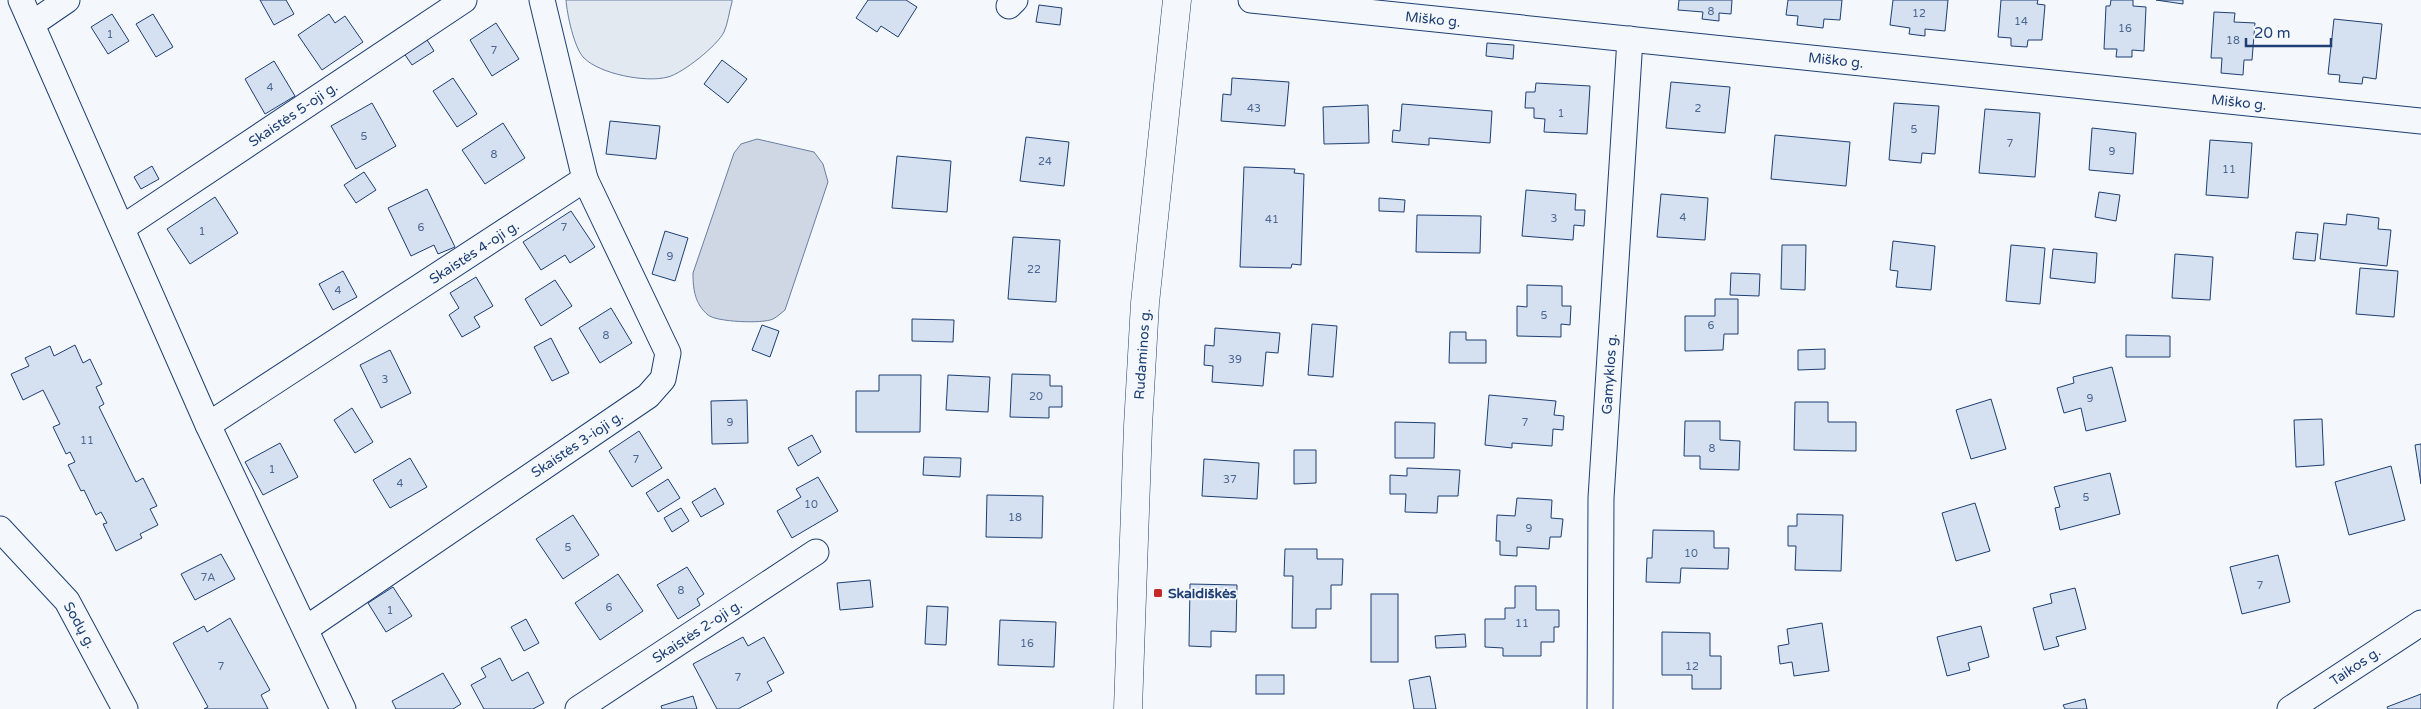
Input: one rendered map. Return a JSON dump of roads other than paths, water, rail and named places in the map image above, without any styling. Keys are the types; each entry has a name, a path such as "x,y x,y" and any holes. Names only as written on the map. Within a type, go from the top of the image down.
{"main road":[{"name":"Rudaminos g.","path":"1128,709 1138,426 1145,303 1177,0"}],"street":[{"path":"21,0 208,425 307,628 343,709"},
{"path":"32,24 67,0"},
{"name":"Skaistės 5-oji g.","path":"122,228 464,0"},
{"path":"542,0 585,179"},
{"name":"Miško g.","path":"1251,0 2421,121"},
{"name":"Gamyklos g.","path":"1600,709 1601,498 1630,39"},
{"name":"Skaistės 4-oji g.","path":"208,425 585,179"},
{"name":"Skaistės 3-ioji g.","path":"307,628 648,396 663,379 668,353 585,179"},
{"name":"Sodų g.","path":"0,530 68,601 124,709"},
{"name":"Skaistės 2-oji g.","path":"578,709 816,552"},
{"name":"Taikos g.","path":"2290,709 2421,623"}],"place":[{"name":"Skaidiškės","path":"1158,593"}]}
